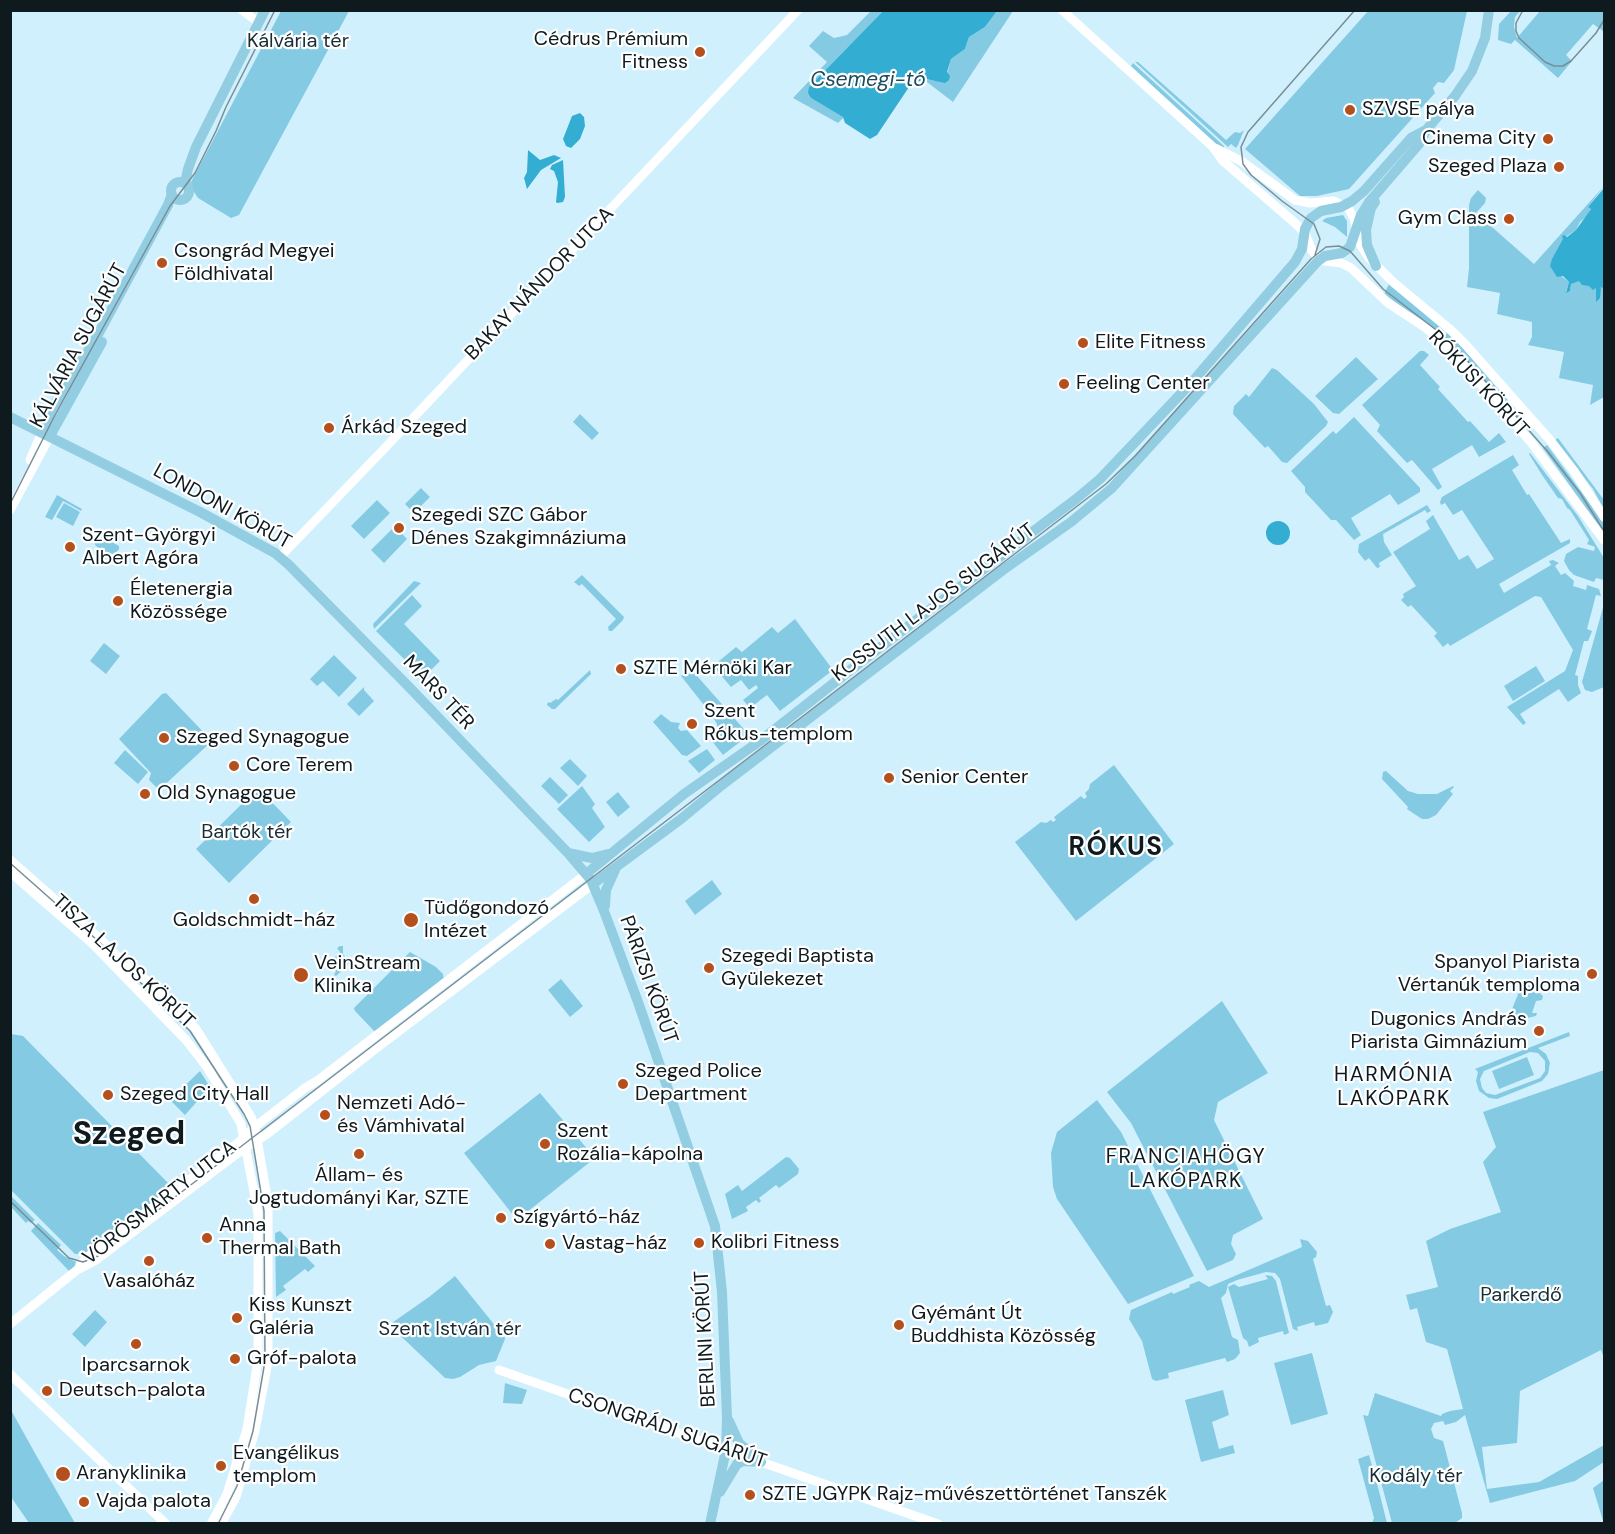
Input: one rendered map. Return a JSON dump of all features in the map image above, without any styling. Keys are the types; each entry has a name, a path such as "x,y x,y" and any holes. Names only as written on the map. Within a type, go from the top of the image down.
{"main road":[{"name":"KÁLVÁRIA SUGÁRÚT","path":"46,434 61,417 175,197 172,188 181,183 196,147 265,10"},
{"name":"KOSSUTH LAJOS SUGÁRÚT","path":"593,884 1003,570 1101,499 1321,259 1348,249 1354,241 1365,207 1419,144 1427,129 1455,96 1476,63 1485,38 1489,10"},
{"name":"KOSSUTH LAJOS SUGÁRÚT","path":"586,874 684,794 760,741 1100,479 1185,389 1295,262 1302,249 1309,220 1324,209 1344,206 1364,191 1411,138 1427,129"},
{"path":"1376,266 1367,245 1366,230 1371,208 1387,180"},
{"name":"KÁLVÁRIA SUGÁRÚT","path":"175,197 185,198 189,193 188,188 181,183"},
{"name":"KÁLVÁRIA SUGÁRÚT","path":"46,434 51,410 95,340 168,205 175,197"},
{"path":"23,423 42,418 51,410"},
{"name":"LONDONI KÖRÚT","path":"10,417 250,538 280,557 356,634"},
{"path":"61,417 61,428 69,445"},
{"name":"MARS TÉR","path":"356,634 493,777"},
{"name":"PÁRIZSI KÖRÚT","path":"493,777 568,853 593,884 638,1002 715,1226"},
{"path":"568,853 592,858 612,853"},
{"path":"604,911 606,890 615,869"},
{"name":"BERLINI KÖRÚT","path":"710,1524 726,1450 728,1418 722,1292 715,1226"},
{"path":"728,1418 739,1443 761,1462"},
{"path":"715,1500 737,1464 743,1461 761,1462"}],"street":[{"path":"242,10 259,22"},
{"name":"BAKAY NÁNDOR UTCA","path":"280,557 798,10"},
{"path":"1062,10 1213,147 1222,160 1305,233 1312,251 1321,259"},
{"path":"1213,147 1241,161 1295,200 1310,203 1334,201 1344,206"},
{"name":"RÓKUSI KÖRÚT","path":"1344,206 1354,218 1356,231 1364,251 1376,266 1452,331 1470,350 1550,440 1605,517"},
{"name":"RÓKUSI KÖRÚT","path":"1321,259 1341,263 1351,268 1388,303 1426,328 1449,348 1530,441 1605,540"},
{"name":"KÁLVÁRIA SUGÁRÚT","path":"10,498 46,434"},
{"name":"KÁLVÁRIA SUGÁRÚT","path":"10,510 46,434"},
{"name":"TISZA LAJOS KÖRÚT","path":"10,860 99,938 131,970 151,983 196,1029 240,1098 255,1127 268,1203 268,1362 255,1431 236,1497 221,1524"},
{"name":"TISZA LAJOS KÖRÚT","path":"10,872 93,944 186,1040 207,1067 241,1124 258,1214 258,1359 247,1429 228,1494 211,1524"},
{"name":"KOSSUTH LAJOS SUGÁRÚT","path":"245,1142 255,1127 586,874"},
{"name":"KOSSUTH LAJOS SUGÁRÚT","path":"245,1142 258,1140 593,884"},
{"name":"VÖRÖSMARTY UTCA","path":"10,1324 77,1270 91,1254 245,1142"},
{"name":"CSONGRÁDI SUGÁRÚT","path":"499,1370 938,1524"},
{"path":"11,1375 166,1524"}],"green space":[{"name":"SZVSE pálya","path":"1369,10 1467,11 1454,70 1444,83 1438,82 1433,88 1435,93 1349,189 1317,196 1300,196 1245,149"},
{"name":"Kálvária tér","path":"281,11 349,11 239,215 231,218 198,198 191,182"},
{"path":"871,11 883,11 809,87 811,98 844,117 838,123 793,98 827,62 809,46 823,31 834,38 847,35"},
{"path":"997,11 1013,11 953,102 923,79 945,82 951,59 965,49 969,37 985,27"},
{"path":"1511,11 1520,11 1515,17 1514,26 1517,38 1540,11 1604,11 1604,30 1593,24 1566,55 1572,61 1558,78 1515,40 1511,44 1498,40 1499,24"},
{"path":"1135,62 1138,62 1226,140 1235,132 1240,133 1244,130 1236,148 1231,144 1228,147"},
{"path":"1133,63 1224,147 1221,149 1131,66"},
{"path":"1604,186 1588,207 1591,208 1587,216 1576,230 1564,238 1556,272 1569,282 1566,292 1570,291 1571,284 1579,280 1596,288 1596,301 1601,287 1604,289 1604,397 1590,405 1593,385 1559,378 1564,352 1528,345 1532,337 1532,322 1497,314 1500,293 1467,287 1469,205 1471,198 1478,190 1486,198 1485,203 1476,213 1534,264"},
{"path":"1343,215 1347,221 1347,237 1335,227 1322,221"},
{"path":"1389,284 1444,330 1440,334 1384,294"},
{"path":"1447,333 1529,425 1525,427 1445,339"},
{"path":"1420,351 1429,355 1420,365 1468,422 1470,421 1489,442 1499,433 1506,442 1479,457 1472,445 1432,469 1442,487 1438,490 1412,460 1407,463 1377,431 1380,425 1362,405"},
{"path":"1356,357 1378,379 1339,414 1333,413 1315,396"},
{"path":"1272,368 1314,404 1328,422 1287,463 1282,462 1268,446 1265,448 1233,414 1234,406 1246,394 1249,397"},
{"path":"580,414 599,433 592,440 573,422"},
{"path":"1354,417 1420,488 1420,492 1398,505 1390,494 1351,518 1361,535 1354,540 1336,520 1331,520 1305,492 1305,487 1291,471 1333,431 1336,434"},
{"path":"1558,438 1604,500 1604,510 1593,489 1555,440"},
{"path":"1547,445 1604,523 1604,533 1543,448"},
{"path":"1530,453 1578,516 1604,558 1604,580 1596,578 1594,582 1574,575 1569,570 1564,561 1566,554 1578,547 1594,551 1595,547 1587,544 1589,540 1570,510 1562,499 1558,498 1542,475"},
{"path":"1513,455 1519,465 1512,470 1527,495 1529,494 1561,543 1570,539 1570,543 1499,584 1504,593 1551,565 1549,561 1553,560 1559,563 1555,566 1561,575 1565,573 1574,581 1573,586 1586,590 1587,585 1599,589 1601,596 1596,595 1587,629 1592,631 1588,641 1584,641 1575,675 1578,676 1581,693 1568,702 1559,689 1520,714 1526,723 1523,725 1507,707 1565,671 1573,650 1541,597 1535,596 1450,646 1448,643 1443,647 1434,636 1437,633 1411,605 1408,607 1401,600 1404,597 1403,594 1416,586 1393,552 1430,529 1426,521 1433,515 1459,560 1468,555 1477,569 1494,559 1462,510 1453,515 1445,503 1441,505 1440,502 1442,497"},
{"path":"421,488 430,497 414,513 405,504"},
{"path":"57,495 82,509 81,511 63,501 52,520 45,517"},
{"path":"377,500 390,513 364,539 351,526"},
{"path":"64,503 80,512 73,526 56,517"},
{"path":"1427,505 1431,511 1427,513 1425,510 1383,534 1384,542 1392,555 1379,563 1380,567 1377,568 1369,558 1365,561 1358,552 1359,544"},
{"path":"395,526 407,539 384,563 371,550"},
{"path":"99,535 119,546 115,554 108,555 96,546 94,543"},
{"path":"582,575 624,617 612,631 609,631 608,627 616,619 582,584 579,586 574,582"},
{"path":"414,581 421,583 374,629 373,624"},
{"path":"412,595 422,606 404,624 440,661 431,670 425,669 421,676 376,631"},
{"path":"1604,604 1604,687 1592,692 1585,690 1582,682"},
{"path":"795,619 833,670 780,711 767,695 750,708 743,700 758,688 756,685 749,690 741,680 731,687 713,666 736,647 742,652 772,627 778,633"},
{"path":"104,643 120,656 106,674 90,661"},
{"path":"334,655 357,678 339,697 323,681 317,686 310,679"},
{"path":"1536,666 1545,681 1513,701 1504,686"},
{"path":"691,669 749,735 723,755 711,740 717,735 717,724 681,676"},
{"path":"590,670 591,674 555,709 547,705 548,702 558,700"},
{"path":"364,687 374,701 359,716 347,704"},
{"path":"166,693 210,739 210,743 159,790 149,780 151,773 119,739 162,694"},
{"path":"661,714 671,722 680,723 678,728 681,731 687,730 701,746 687,756 682,755 653,722"},
{"path":"707,749 715,760 699,773 688,761"},
{"path":"125,750 148,772 138,784 114,763"},
{"path":"570,759 587,776 578,786 560,768"},
{"path":"1114,765 1174,844 1076,921 1015,842 1041,822 1056,820 1054,817 1081,796 1084,799 1087,797 1085,793 1090,784"},
{"path":"1386,771 1408,791 1418,794 1437,794 1453,786 1450,791 1453,794 1436,815 1422,819 1407,809 1408,807 1382,779 1383,772"},
{"path":"550,777 568,795 559,804 541,786"},
{"path":"582,786 595,804 592,808 605,827 589,842 557,809"},
{"name":"Bartók tér","path":"258,788 291,822 229,883 196,849"},
{"path":"618,792 630,807 618,817 606,802"},
{"path":"712,880 722,894 695,915 685,901"},
{"path":"343,946 343,954 350,963 336,976 334,975 336,971 328,964 340,952 337,948"},
{"path":"410,952 436,967 443,974 444,980 376,1033 354,1008"},
{"path":"561,979 583,1006 570,1017 548,990"},
{"path":"1532,986 1543,996 1542,1000 1536,1001 1532,1013 1537,1013 1536,1016 1514,1021 1510,1014 1521,987"},
{"path":"1222,1001 1268,1073 1218,1102 1214,1120 1263,1219 1233,1235 1231,1244 1236,1254 1233,1260 1207,1271 1131,1123 1107,1092"},
{"path":"1569,1032 1570,1036 1538,1048 1546,1054 1550,1063 1548,1074 1542,1081 1497,1099 1489,1098 1479,1091 1476,1081 1478,1072 1475,1069","holes":["1530,1052 1538,1053 1545,1061 1545,1071 1540,1078 1495,1095 1486,1093 1482,1088 1480,1079 1484,1071"]},
{"path":"11,1034 23,1036 175,1190 91,1254 75,1254 11,1190"},
{"path":"1527,1057 1534,1075 1499,1089 1492,1071"},
{"name":"Parkerdő","path":"1604,1070 1604,1358 1601,1350 1520,1391 1517,1443 1482,1447 1487,1489 1539,1482 1604,1445 1604,1462 1575,1481 1490,1503 1465,1415 1456,1422 1445,1425 1443,1421 1434,1423 1431,1429 1434,1438 1443,1441 1462,1518 1455,1523 1392,1523 1363,1415 1368,1416 1375,1393 1441,1416 1450,1411 1463,1409 1447,1349 1426,1342 1417,1308 1410,1310 1406,1295 1438,1287 1426,1241 1450,1229 1501,1212 1483,1162 1496,1147 1483,1112"},
{"path":"200,1071 210,1087 185,1115 170,1100"},
{"path":"540,1093 595,1158 517,1220 464,1153"},
{"path":"1097,1100 1121,1132 1194,1276 1128,1304 1057,1199 1053,1187 1051,1153 1057,1132"},
{"path":"786,1157 790,1158 799,1169 798,1174 779,1188 776,1185 759,1198 761,1201 759,1203 756,1200 746,1207 748,1211 732,1219 725,1194 738,1185 742,1191"},
{"path":"10,1195 35,1220 26,1223 11,1207"},
{"path":"38,1223 61,1245 57,1250 76,1262 74,1268 69,1271 31,1231"},
{"path":"280,1231 315,1266 308,1272 305,1269 283,1286 286,1290 276,1297 275,1233"},
{"path":"1300,1239 1308,1241 1317,1252 1313,1259 1326,1306 1330,1305 1333,1312 1328,1323 1315,1326 1314,1322 1297,1327 1298,1331 1293,1329 1280,1279 1275,1273 1266,1272 1237,1280 1228,1284 1226,1293 1221,1298 1232,1337 1238,1340 1240,1353 1235,1359 1227,1362 1225,1358 1168,1373 1169,1378 1156,1381 1152,1379 1142,1341 1129,1319 1131,1310 1172,1292 1173,1294 1190,1287 1189,1285 1199,1281 1209,1287 1302,1247"},
{"path":"1265,1275 1272,1276 1276,1281 1289,1333 1284,1335 1283,1331 1258,1338 1259,1342 1249,1347 1243,1338 1228,1287 1234,1284 1239,1287 1268,1279"},
{"name":"Szent István tér","path":"455,1276 497,1328 501,1326 505,1339 496,1361 479,1365 453,1379 445,1378 389,1325"},
{"path":"95,1310 107,1322 85,1347 72,1334"},
{"path":"1312,1353 1328,1414 1291,1425 1274,1363"},
{"path":"505,1383 527,1390 522,1404 503,1403"},
{"path":"1223,1390 1229,1415 1212,1422 1219,1449 1233,1445 1235,1453 1201,1462 1185,1400"},
{"path":"11,1410 75,1523 29,1523 11,1497"},
{"path":"1369,1455 1387,1523 1372,1523 1374,1518 1358,1459"},
{"path":"1604,1480 1604,1524 1593,1488"}],"water":[{"name":"Csemegi-tó","path":"883,11 997,11 985,27 969,37 965,49 951,59 947,72 950,76 949,80 945,83 926,79 911,84 877,135 870,139 845,123 843,117 811,98 808,93 809,87"},
{"path":"580,113 584,117 585,126 580,139 571,148 566,146 563,139 572,116"},
{"path":"528,150 540,160 554,155 561,158 541,170 527,189 524,178 527,172"},
{"path":"563,160 565,197 563,202 557,203 558,182 554,171 550,169 552,165"},
{"path":"1604,188 1604,289 1601,287 1600,298 1596,302 1596,288 1593,290 1579,281 1571,284 1570,291 1566,293 1569,282 1563,276 1557,277 1550,266 1563,239 1562,236 1567,237 1576,230 1591,209 1588,207"},
{"path":"1278,521 1286,525 1290,533 1286,541 1278,545 1270,541 1266,533 1270,525"}],"tram line":[{"path":"10,504 55,415 170,206 195,173 275,10"},
{"path":"1315,255 1320,239 1314,224 1251,175 1243,164 1241,147 1248,132 1355,10"},
{"path":"1523,10 1516,23 1519,38 1545,62 1554,66 1563,66 1571,61 1596,33 1604,20"},
{"path":"10,1201 69,1258 83,1262 98,1256 1106,484 1135,456 1311,259 1326,247 1339,246 1350,251 1383,289 1456,348 1548,452 1580,493 1604,531"},
{"path":"10,863 97,940 190,1031 250,1126 264,1211 265,1361 253,1431 237,1486 218,1524"}],"place":[{"name":"Cédrus Prémium Fitness","path":"700,52"},
{"name":"SZVSE pálya","path":"1350,110"},
{"name":"Cinema City","path":"1548,139"},
{"name":"Szeged Plaza","path":"1559,167"},
{"name":"Gym Class","path":"1509,219"},
{"name":"Csongrád Megyei Földhivatal","path":"162,263"},
{"name":"Elite Fitness","path":"1083,343"},
{"name":"Feeling Center","path":"1064,384"},
{"name":"Árkád Szeged","path":"329,428"},
{"name":"Szegedi SZC Gábor Dénes Szakgimnáziuma","path":"399,528"},
{"name":"Szent-Györgyi Albert Agóra","path":"70,547"},
{"name":"Életenergia Közössége","path":"118,601"},
{"name":"SZTE Mérnöki Kar","path":"621,669"},
{"name":"Szent Rókus-templom","path":"692,724"},
{"name":"Szeged Synagogue","path":"164,738"},
{"name":"Core Terem","path":"234,766"},
{"name":"Senior Center","path":"889,778"},
{"name":"Old Synagogue","path":"145,794"},
{"name":"Goldschmidt-ház","path":"254,899"},
{"name":"Tüdőgondozó Intézet","path":"411,920"},
{"name":"Szegedi Baptista Gyülekezet","path":"709,968"},
{"name":"Spanyol Piarista Vértanúk temploma","path":"1592,974"},
{"name":"VeinStream Klinika","path":"301,975"},
{"name":"Dugonics András Piarista Gimnázium","path":"1539,1031"},
{"name":"Szeged Police Department","path":"623,1084"},
{"name":"Szeged City Hall","path":"108,1095"},
{"name":"Nemzeti Adó- és Vámhivatal","path":"325,1115"},
{"name":"Szent Rozália-kápolna","path":"545,1144"},
{"name":"Állam- és Jogtudományi Kar, SZTE","path":"359,1154"},
{"name":"Szígyártó-ház","path":"501,1218"},
{"name":"Anna Thermal Bath","path":"207,1238"},
{"name":"Kolibri Fitness","path":"699,1243"},
{"name":"Vastag-ház","path":"550,1244"},
{"name":"Vasalóház","path":"149,1261"},
{"name":"Kiss Kunszt Galéria","path":"237,1318"},
{"name":"Gyémánt Út Buddhista Közösség","path":"899,1325"},
{"name":"Iparcsarnok","path":"136,1344"},
{"name":"Gróf-palota","path":"235,1359"},
{"name":"Deutsch-palota","path":"47,1391"},
{"name":"Evangélikus templom","path":"221,1466"},
{"name":"Aranyklinika","path":"63,1474"},
{"name":"SZTE JGYPK Rajz-művészettörténet Tanszék","path":"750,1495"},
{"name":"Vajda palota","path":"84,1502"}],"district":[{"name":"RÓKUS","path":"1116,848"},
{"name":"HARMÓNIA LAKÓPARK","path":"1394,1087"},
{"name":"Szeged","path":"129,1136"},
{"name":"FRANCIAHÖGY LAKÓPARK","path":"1186,1169"}],"park label":[{"name":"Kodály tér","path":"1416,1477"}]}
